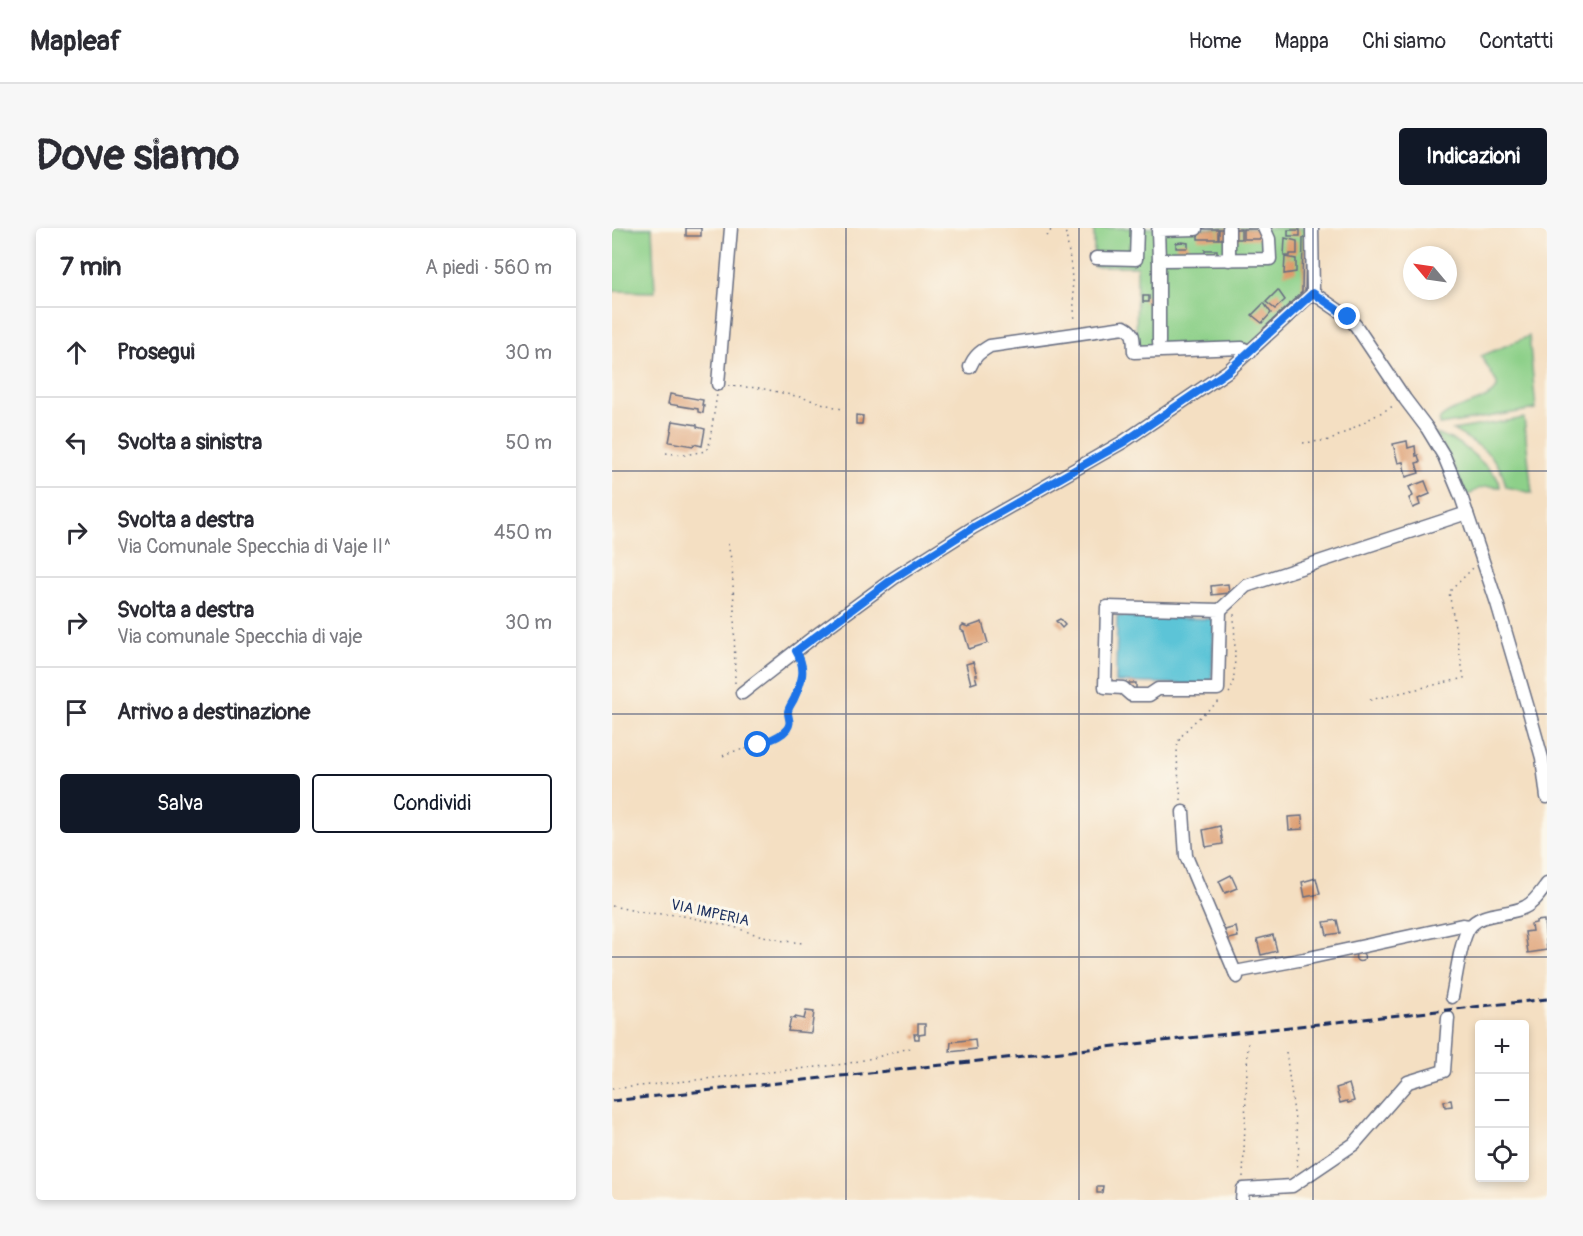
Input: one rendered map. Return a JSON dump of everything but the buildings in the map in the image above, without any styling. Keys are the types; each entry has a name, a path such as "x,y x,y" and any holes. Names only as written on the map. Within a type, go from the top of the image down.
{"street":[{"path":"718,384 731,228"},
{"path":"1096,258 1136,259 1137,229 1197,228"},
{"path":"1229,228 1229,260"},
{"path":"1159,260 1270,259 1269,239 1264,228"},
{"path":"742,693 894,578 974,527 1124,442 1228,371 1313,293 1312,228"},
{"path":"1158,230 1159,342"},
{"path":"1313,293 1348,317 1356,326 1444,456 1467,513 1530,715 1542,758 1547,797"},
{"path":"970,368 972,360 979,352 990,346 1124,327 1131,330 1134,352 1242,348 1250,352"},
{"path":"1220,610 1218,689 1158,689 1149,695 1131,695 1122,688 1105,687 1107,608 1220,610 1246,586 1467,513"},
{"path":"1183,812 1186,856 1236,975 1462,925 1470,926"},
{"path":"1452,997 1464,936 1470,926 1477,919 1525,907 1539,896 1547,884"},
{"path":"1242,1195 1292,1186 1354,1144 1408,1082 1444,1071 1448,1018"}],"path":[{"path":"1046,236 1053,228"},
{"path":"1062,228 1066,234 1071,266 1075,325 1082,332"},
{"path":"666,453 684,455 706,451 709,446 718,384 760,388 842,409"},
{"path":"1303,443 1331,440 1405,399"},
{"path":"728,544 732,564 735,685 738,692 742,693"},
{"path":"1370,700 1464,678 1449,592 1482,560"},
{"path":"1183,812 1178,742 1194,722 1232,690 1235,596"},
{"path":"723,756 780,736 789,727 791,723 788,710 798,690 803,672 796,651"},
{"name":"VIA IMPERIA","path":"612,906 645,913 679,915 784,941 803,943"},
{"path":"1242,1195 1248,1043"},
{"path":"612,1089 845,1064 913,1047"},
{"path":"1286,1052 1299,1151 1297,1161 1302,1179"}],"green space":[{"path":"612,228 652,228 655,292 612,291"},
{"path":"1094,228 1306,228 1305,293 1251,345 1136,350 1137,266 1094,266"},
{"path":"1529,336 1536,409 1439,425 1439,420 1445,415 1485,398 1497,388 1497,383 1481,356"},
{"path":"1524,418 1532,493 1506,487 1499,467 1487,452 1453,430"},
{"path":"1435,434 1453,440 1468,450 1496,476 1500,487 1484,487 1465,495 1452,463"}],"water":[{"path":"1117,616 1214,619 1212,685 1116,682"}],"railway":[{"path":"612,1101 1547,999"}],"route":[{"path":"758,745 780,736 791,723 788,710 792,705 803,672 803,666 796,651 856,605 974,527 1124,442 1228,371 1313,293 1348,317"}]}
